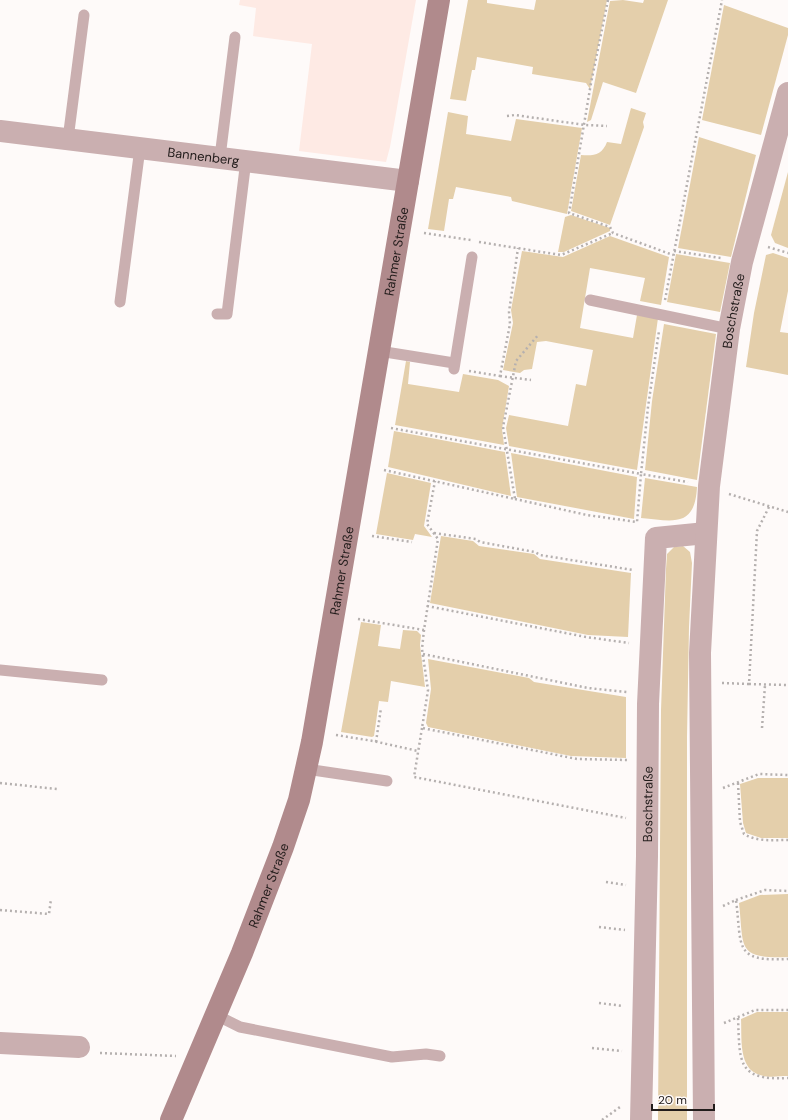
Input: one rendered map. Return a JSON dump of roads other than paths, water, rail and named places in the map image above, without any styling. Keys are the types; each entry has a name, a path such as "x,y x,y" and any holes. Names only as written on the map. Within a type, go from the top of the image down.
{"main road":[{"name":"Rahmer Straße","path":"171,1120 242,953 283,847 299,800 312,742 439,0"}],"street":[{"name":"Boschstraße","path":"704,1120 700,653 709,486 730,329 742,262 788,93"},
{"name":"Bannenberg","path":"0,131 408,181"},
{"name":"Boschstraße","path":"641,1120 647,856 648,704 656,538 706,533"},
{"path":"0,1043 79,1047"}],"lane":[{"path":"68,139 84,15"},
{"path":"220,158 235,37"},
{"path":"120,302 140,148"},
{"path":"217,314 227,314 246,160"},
{"path":"379,351 454,366 472,257"},
{"path":"590,300 730,329"},
{"path":"0,670 102,680"},
{"path":"306,769 387,782"},
{"path":"216,1015 240,1027 392,1057 426,1054 440,1056"}]}
